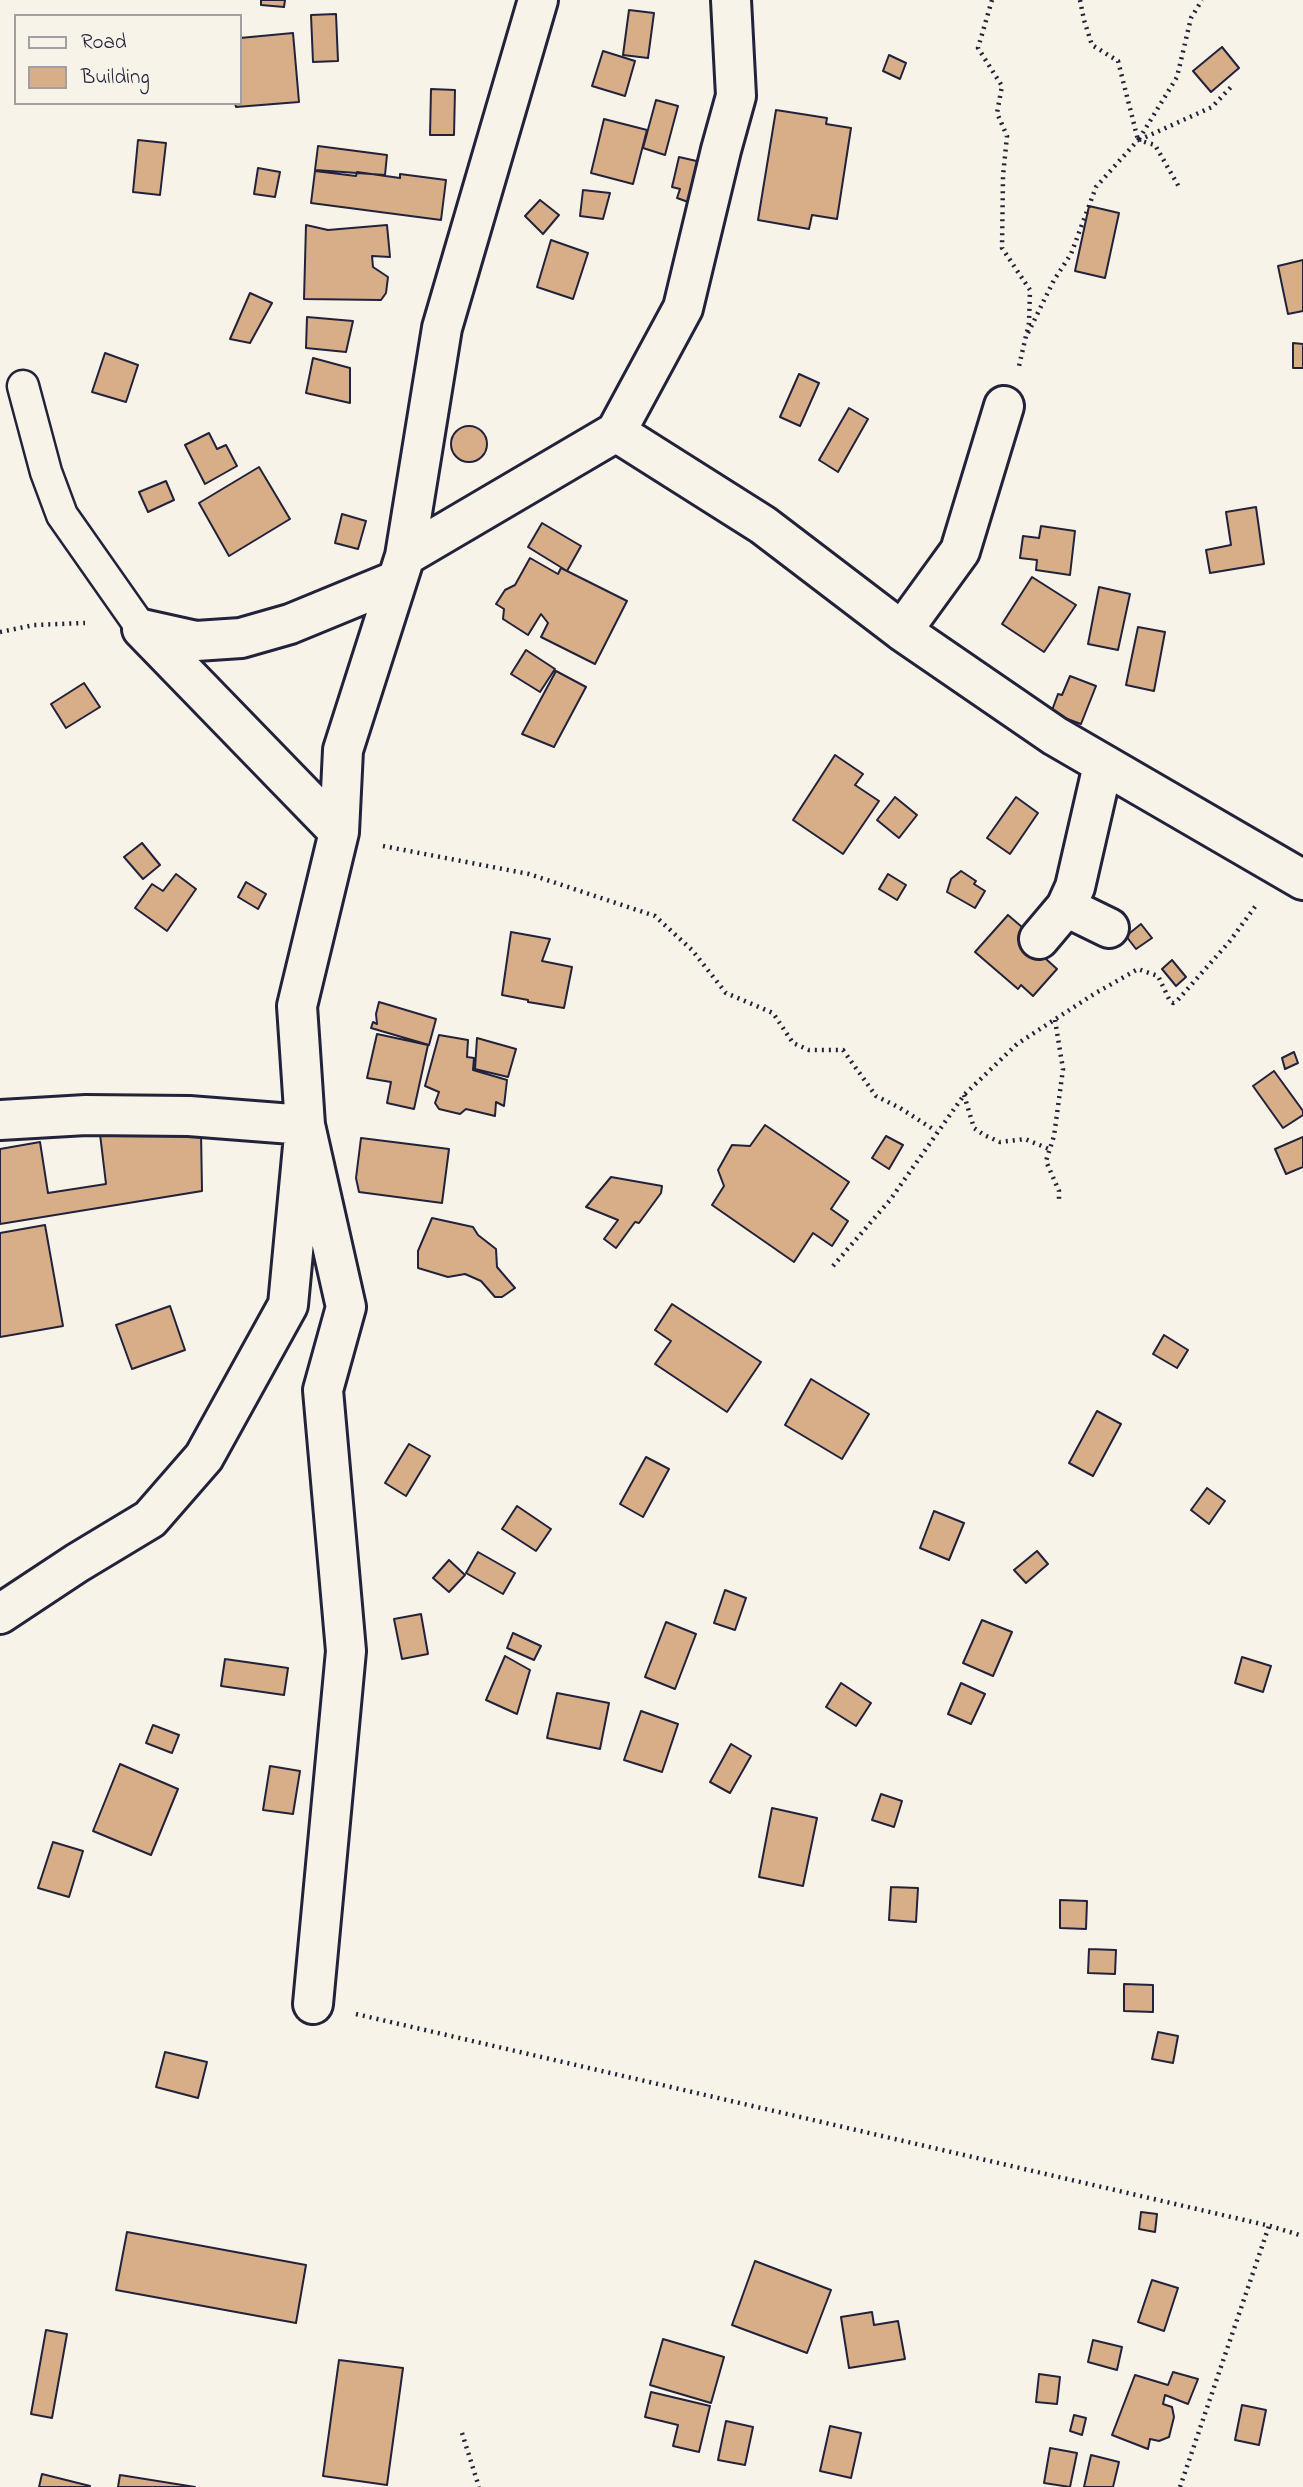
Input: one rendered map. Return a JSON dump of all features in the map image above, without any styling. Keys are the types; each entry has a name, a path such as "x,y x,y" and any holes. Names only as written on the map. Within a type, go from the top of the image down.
{"street":[{"path":"313,2004 346,1651 323,1390 346,1307 305,1125 297,1006 339,832 343,750 401,568 442,328 538,0"},
{"path":"142,629 197,641 241,638 290,624 401,568 616,432 683,308 736,96 731,0"},
{"path":"902,631 960,551 1004,406"},
{"path":"616,432 763,525 902,631 1055,736 1295,875"},
{"path":"142,629 339,832"},
{"path":"1039,939 1066,907 1075,887 1103,765"},
{"path":"1066,907 1110,928"},
{"path":"0,1120 86,1115 189,1116 305,1125"},
{"path":"0,1614 77,1563 150,1520 204,1457 288,1305 305,1125"}],"lane":[{"path":"23,386 46,472 62,515 142,629"}],"path":[{"path":"992,0 978,48 1002,86 997,113 1007,136 1003,176 1002,248 1030,290 1029,323 1025,341 1004,406"},
{"path":"1080,0 1092,45 1118,61 1138,140"},
{"path":"1025,341 1054,280 1072,254 1096,187 1138,140 1177,77 1191,18 1202,0"},
{"path":"1138,140 1212,107 1231,87"},
{"path":"1138,140 1155,145 1179,187"},
{"path":"0,632 34,625 86,623 142,629"},
{"path":"339,832 390,848 528,874 656,916 692,950 726,993 772,1013 793,1044 809,1050 843,1050 876,1096 936,1131"},
{"path":"833,1266 890,1200 964,1094 1017,1044 1094,994 1138,970 1158,976 1168,999 1173,1003 1177,1001 1230,941 1250,911 1295,875"},
{"path":"1055,1019 1063,1069 1059,1110 1046,1161 1059,1191 1059,1203"},
{"path":"964,1094 974,1128 979,1132 1000,1142 1025,1139 1049,1149"},
{"path":"313,2004 1303,2236"},
{"path":"1180,2487 1269,2226"},
{"path":"462,2432 479,2487"}],"building":[{"path":"261,0 285,0 284,7 261,5"},
{"path":"629,10 654,13 648,58 623,55"},
{"path":"336,14 338,61 313,62 311,15"},
{"path":"293,33 299,102 236,107 242,105 242,38"},
{"path":"1222,47 1239,68 1211,92 1193,71"},
{"path":"603,51 635,61 625,96 592,86"},
{"path":"889,55 906,63 900,79 883,71"},
{"path":"431,89 455,90 454,135 430,135"},
{"path":"656,100 678,106 665,155 643,148"},
{"path":"776,110 827,118 826,124 851,128 837,219 812,215 809,229 758,220"},
{"path":"604,119 647,130 633,184 591,173"},
{"path":"138,140 166,143 160,195 133,192"},
{"path":"318,146 387,155 385,175 315,170"},
{"path":"679,157 701,162 691,203 677,198 680,189 672,187"},
{"path":"258,168 280,172 275,197 254,194"},
{"path":"315,171 356,176 357,172 400,178 400,174 446,180 441,220 311,203"},
{"path":"583,190 610,193 603,219 580,216"},
{"path":"540,200 559,215 543,234 525,216"},
{"path":"1089,206 1119,213 1105,278 1075,271"},
{"path":"306,225 328,230 387,225 390,257 372,256 373,267 388,277 386,293 381,300 304,299"},
{"path":"551,240 588,253 573,299 537,287"},
{"path":"1303,260 1303,311 1288,314 1278,266"},
{"path":"250,293 272,303 250,343 230,339"},
{"path":"307,317 353,321 346,352 306,348"},
{"path":"1293,343 1303,344 1303,368 1293,368"},
{"path":"105,353 138,365 126,402 92,392"},
{"path":"313,358 350,368 350,403 306,393"},
{"path":"799,374 819,383 800,426 780,417"},
{"path":"849,408 868,419 838,472 819,460"},
{"path":"469,426 482,431 487,444 482,457 469,462 456,457 451,444 456,431"},
{"path":"209,433 217,449 226,445 237,466 205,484 185,445"},
{"path":"259,467 290,519 229,556 199,503"},
{"path":"166,481 174,500 148,512 139,492"},
{"path":"1256,507 1264,564 1210,573 1206,550 1231,545 1226,512"},
{"path":"342,514 366,521 358,549 335,543"},
{"path":"542,523 581,546 567,571 528,547"},
{"path":"1041,526 1075,531 1070,575 1036,570 1037,560 1020,558 1023,536 1039,538"},
{"path":"530,558 558,574 561,568 627,601 595,664 541,637 548,623 541,614 528,635 503,619 504,609 496,604 505,590 515,585"},
{"path":"1032,577 1076,605 1044,652 1002,624"},
{"path":"1099,587 1130,594 1118,650 1088,644"},
{"path":"1138,627 1165,632 1154,691 1126,685"},
{"path":"526,650 555,669 540,692 511,674"},
{"path":"556,671 586,687 554,747 522,734"},
{"path":"1070,676 1096,686 1081,724 1051,713 1058,694 1062,695"},
{"path":"84,683 100,707 66,728 51,704"},
{"path":"835,755 863,774 855,785 879,801 843,854 793,820"},
{"path":"895,797 917,815 899,838 877,820"},
{"path":"1016,797 1038,813 1010,854 987,838"},
{"path":"142,843 160,865 143,879 124,857"},
{"path":"961,871 985,891 975,908 947,892 951,879"},
{"path":"176,874 196,889 167,931 135,908 152,884 163,891"},
{"path":"888,874 906,885 897,900 879,889"},
{"path":"246,882 266,894 258,909 238,897"},
{"path":"1008,915 1030,934 1025,940 1057,969 1033,996 1021,985 1018,989 975,952"},
{"path":"1141,924 1152,938 1136,949 1126,936"},
{"path":"511,932 550,939 542,961 572,967 564,1008 502,995"},
{"path":"1172,960 1186,977 1176,986 1162,969"},
{"path":"379,1002 436,1019 429,1045 371,1028 373,1022 377,1024"},
{"path":"377,1034 428,1045 414,1109 387,1103 391,1082 367,1078"},
{"path":"439,1035 468,1040 467,1057 474,1058 473,1070 507,1080 504,1106 496,1102 495,1116 466,1109 460,1114 439,1109 435,1103 439,1092 425,1086"},
{"path":"477,1038 516,1049 508,1077 475,1069"},
{"path":"1294,1052 1298,1063 1285,1069 1282,1058"},
{"path":"1274,1071 1303,1111 1303,1115 1283,1128 1253,1086"},
{"path":"765,1125 849,1182 831,1209 848,1221 832,1246 813,1233 794,1262 712,1205 724,1186 718,1170 732,1145 750,1146"},
{"path":"201,1131 202,1191 0,1224 0,1149 40,1142 48,1193 106,1184 100,1134"},
{"path":"886,1136 903,1145 889,1169 872,1158"},
{"path":"1303,1137 1303,1167 1286,1174 1275,1149"},
{"path":"361,1138 449,1149 442,1203 359,1192 356,1178"},
{"path":"611,1177 662,1186 661,1193 639,1223 635,1222 616,1248 604,1239 618,1220 586,1207"},
{"path":"432,1218 473,1227 478,1235 496,1249 497,1267 515,1288 502,1297 495,1297 481,1281 465,1274 448,1277 418,1268 418,1251"},
{"path":"45,1225 63,1326 0,1337 0,1233"},
{"path":"672,1304 761,1362 727,1412 655,1364 671,1341 655,1330"},
{"path":"170,1306 185,1350 132,1369 116,1325"},
{"path":"1164,1335 1188,1350 1177,1368 1153,1354"},
{"path":"811,1379 869,1414 842,1459 785,1425"},
{"path":"1097,1411 1121,1424 1093,1476 1069,1463"},
{"path":"409,1444 430,1456 406,1496 385,1483"},
{"path":"646,1457 669,1469 643,1517 620,1504"},
{"path":"1207,1488 1225,1501 1209,1524 1191,1510"},
{"path":"517,1506 551,1529 536,1551 502,1529"},
{"path":"934,1511 964,1523 949,1560 920,1548"},
{"path":"1037,1551 1048,1564 1026,1583 1014,1570"},
{"path":"478,1552 515,1573 503,1594 466,1573"},
{"path":"449,1560 465,1575 449,1592 433,1578"},
{"path":"725,1590 746,1598 735,1630 714,1623"},
{"path":"421,1614 428,1654 402,1659 394,1619"},
{"path":"982,1620 1012,1632 993,1676 963,1663"},
{"path":"666,1622 696,1634 675,1689 645,1677"},
{"path":"513,1633 541,1646 534,1660 507,1648"},
{"path":"505,1656 530,1670 517,1714 486,1700"},
{"path":"1242,1657 1271,1666 1263,1692 1235,1683"},
{"path":"225,1659 288,1668 284,1695 221,1686"},
{"path":"841,1683 871,1703 856,1726 826,1707"},
{"path":"961,1683 985,1694 971,1724 948,1714"},
{"path":"557,1693 609,1703 600,1749 547,1738"},
{"path":"641,1711 678,1724 662,1772 624,1760"},
{"path":"153,1725 179,1735 172,1753 146,1743"},
{"path":"731,1744 751,1756 730,1793 710,1782"},
{"path":"120,1764 178,1789 151,1855 93,1831"},
{"path":"270,1766 300,1771 293,1814 263,1810"},
{"path":"881,1794 902,1801 894,1827 872,1820"},
{"path":"772,1808 817,1818 803,1886 759,1877"},
{"path":"53,1842 83,1851 69,1897 38,1888"},
{"path":"891,1887 918,1888 916,1922 889,1920"},
{"path":"1060,1900 1087,1901 1086,1929 1060,1928"},
{"path":"1089,1949 1116,1950 1115,1974 1088,1973"},
{"path":"1124,1984 1153,1985 1153,2012 1124,2011"},
{"path":"1158,2032 1178,2036 1173,2063 1152,2059"},
{"path":"165,2052 207,2062 198,2098 156,2087"},
{"path":"1141,2212 1157,2214 1155,2232 1139,2229"},
{"path":"127,2232 306,2265 296,2323 116,2290"},
{"path":"755,2261 831,2290 807,2353 732,2325"},
{"path":"1152,2280 1178,2288 1164,2331 1138,2322"},
{"path":"872,2312 874,2325 898,2321 905,2359 849,2368 841,2317"},
{"path":"46,2330 67,2334 52,2418 31,2414"},
{"path":"663,2339 724,2357 711,2403 650,2385"},
{"path":"1093,2340 1122,2347 1117,2370 1088,2362"},
{"path":"339,2360 403,2368 387,2485 323,2476"},
{"path":"1173,2372 1198,2379 1188,2404 1165,2395 1163,2404 1172,2407 1174,2417 1169,2437 1159,2441 1150,2439 1148,2449 1112,2435 1135,2375 1168,2385"},
{"path":"1039,2374 1060,2377 1057,2404 1036,2402"},
{"path":"651,2392 710,2406 699,2452 673,2446 678,2425 645,2417"},
{"path":"1242,2405 1266,2410 1259,2445 1235,2440"},
{"path":"1074,2415 1086,2418 1082,2435 1070,2431"},
{"path":"726,2421 753,2427 745,2465 718,2460"},
{"path":"830,2426 861,2433 851,2478 820,2471"},
{"path":"1050,2448 1077,2453 1070,2487 1044,2483"},
{"path":"1091,2455 1119,2462 1113,2487 1084,2487"},
{"path":"42,2474 90,2486 39,2487"},
{"path":"120,2475 195,2487 118,2487"}]}
